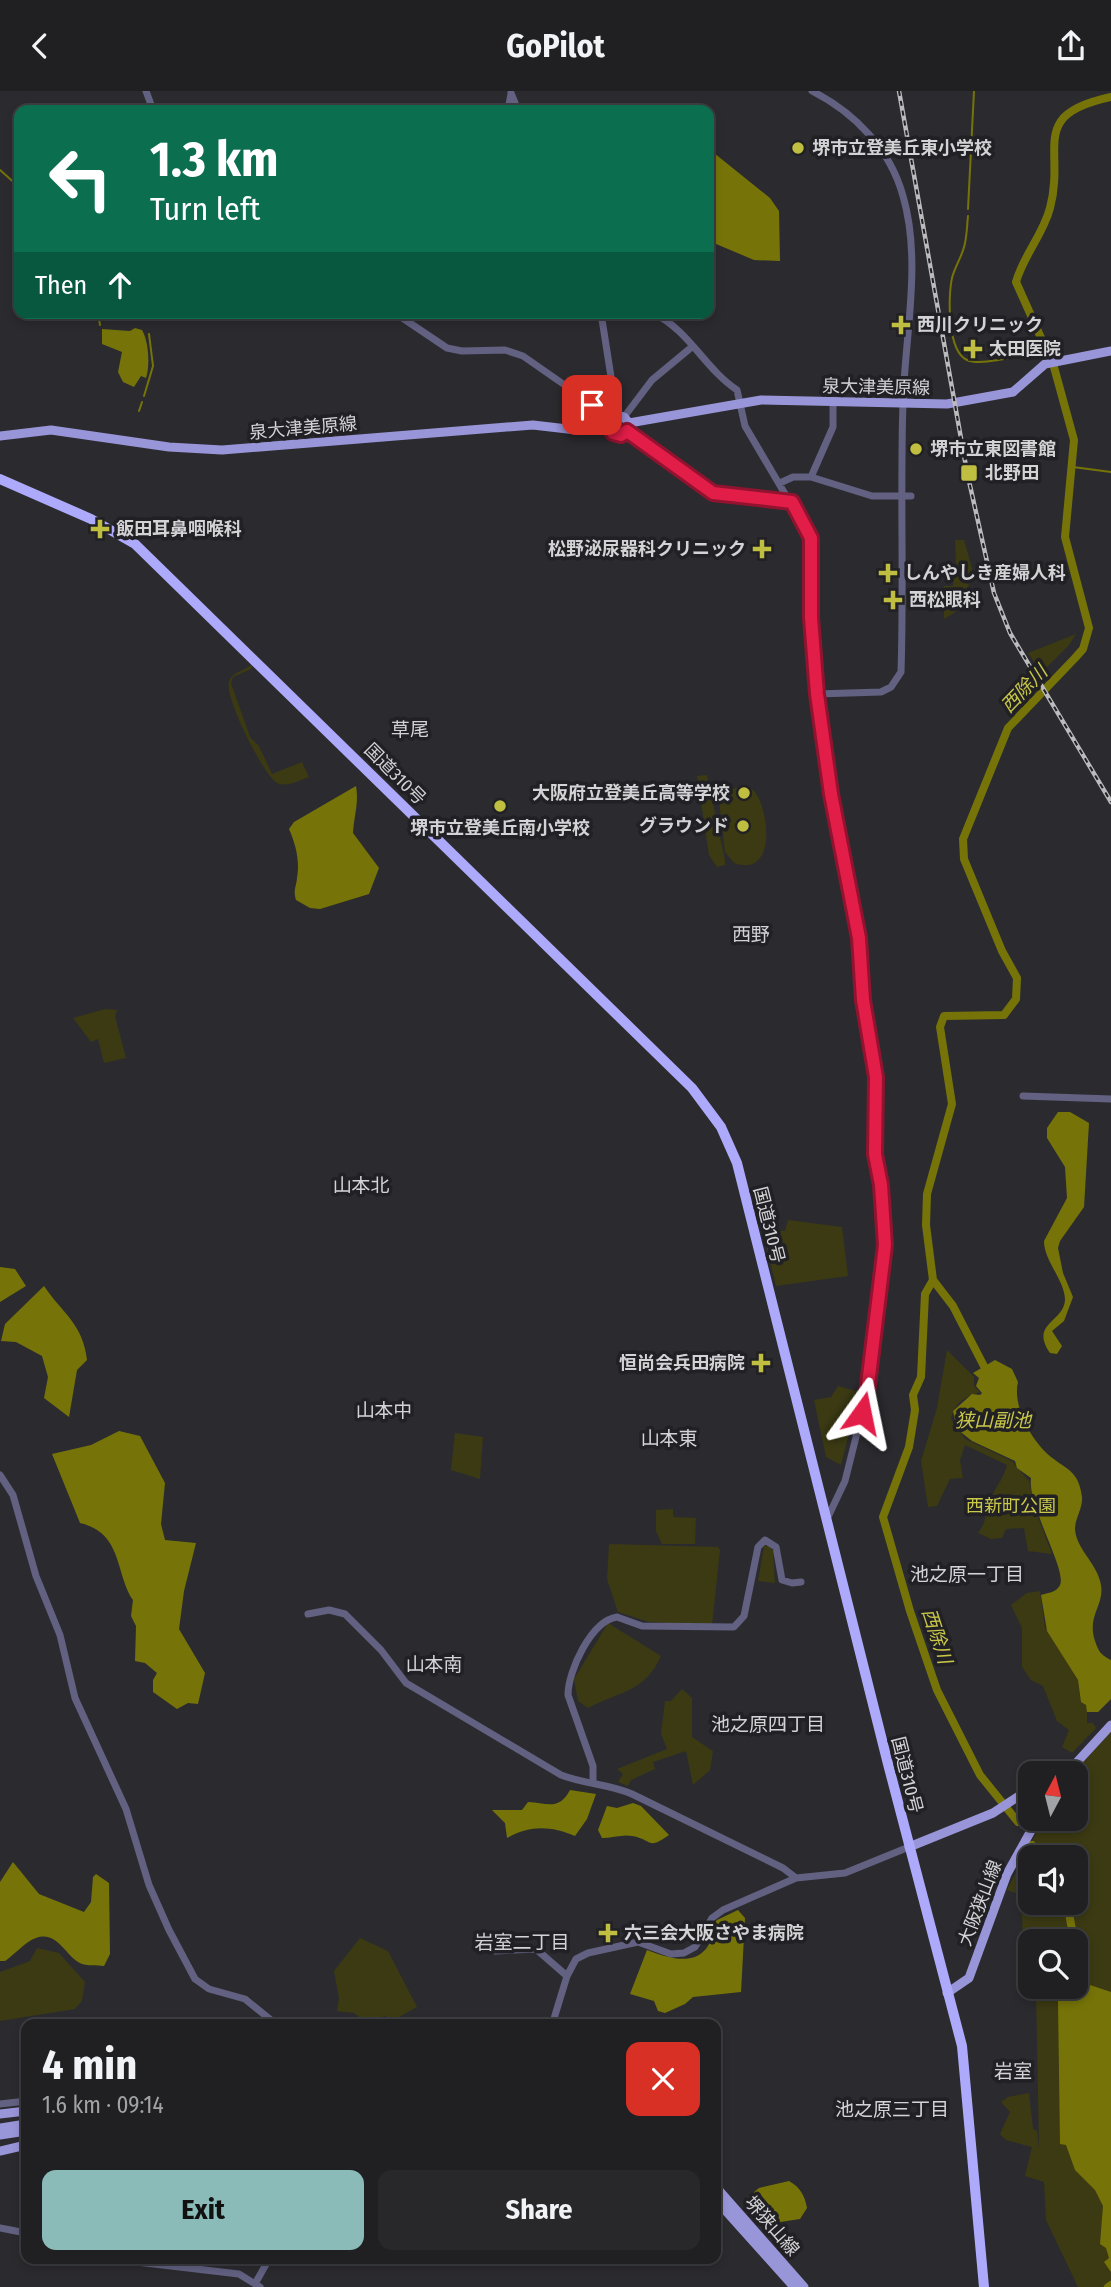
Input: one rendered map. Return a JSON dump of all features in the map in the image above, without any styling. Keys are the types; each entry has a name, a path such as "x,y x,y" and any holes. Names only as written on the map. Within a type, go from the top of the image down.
{"highway":[{"name":"国道310号","path":"0,479 122,534 135,544 251,654 698,1096 722,1127 737,1163 909,1847 962,2046 984,2287"}],"main road":[{"name":"泉大津美原線","path":"0,436 51,431 169,447 222,450 533,425 576,431 761,400 947,404 1013,393 1023,387 1037,367 1062,359 1111,351"},
{"path":"1078,1761 1111,1725"},
{"path":"909,1847 964,1826 1018,1796"},
{"name":"大阪狭山線","path":"947,1993 969,1978 1007,1874 1031,1831"},
{"path":"0,2114 21,2112"},
{"path":"0,2128 21,2125"},
{"path":"0,2135 21,2132"},
{"path":"0,2151 21,2146"},
{"name":"堺狭山線","path":"721,2193 804,2287"},
{"name":"堺狭山線","path":"721,2206 793,2287"}],"street":[{"path":"813,91 837,105 865,129 886,157 903,195 911,241 903,402 908,496 901,672 891,687 881,692 817,694"},
{"path":"509,105 511,93 516,105"},
{"path":"403,319 440,345 454,350 505,350 523,356 620,422 713,493 792,502"},
{"path":"602,319 620,422"},
{"path":"663,319 675,326 723,381 737,390 745,426 811,538 811,618 817,694 831,794 859,938 863,1000 876,1077 875,1154 881,1185 885,1245 867,1393 845,1481 827,1520"},
{"path":"620,422 648,385 693,346"},
{"path":"811,477 833,427 833,403"},
{"path":"780,483 793,477 811,477 872,496 908,496"},
{"path":"1023,1096 1111,1099"},
{"path":"0,1475 13,1495 36,1576 60,1635 75,1698 126,1809 149,1885 169,1930 195,1979 209,1989 244,1999 269,2019"},
{"path":"593,1783 593,1766 568,1695 568,1683 574,1661 604,1622 617,1617 642,1626 734,1627 744,1616 758,1547 765,1540 776,1547 782,1580 792,1583 801,1581"},
{"path":"308,1614 328,1610 345,1614 381,1650 406,1683 561,1775 632,1794 783,1868 796,1878"},
{"path":"554,2019 567,1976 576,1959 587,1953 633,1943 671,1954 684,1953 695,1947 717,1913 796,1878 845,1873 909,1847"},
{"path":"495,1951 536,1949 547,1955 567,1976"},
{"path":"0,2104 21,2102"},
{"path":"0,2228 21,2231"},
{"path":"154,2264 239,2274 258,2284 267,2264"}],"green space":[{"path":"955,540 964,540 974,575 954,613 944,619 944,586 953,586 953,577 961,576 961,566 956,565"},
{"path":"1076,634 1069,645 1041,673 1028,653"},
{"path":"253,663 251,669 233,677 231,683 250,737 259,746 272,774 302,762 309,777 289,784 277,783 263,766 246,735 233,703 229,682 233,676"},
{"path":"707,775 725,860 725,865 717,867 709,855 697,776"},
{"name":"グラウンド","path":"735,788 752,789 758,796 765,822 764,850 758,860 749,865 734,863 725,852 719,801 725,793"},
{"path":"105,1009 117,1010 115,1016 126,1058 104,1063 98,1039 91,1042 73,1018"},
{"path":"788,1220 842,1227 848,1276 776,1286 766,1245 769,1229 785,1231"},
{"name":"西新町公園","path":"947,1350 974,1377 974,1386 980,1392 961,1401 951,1419 965,1439 1012,1461 1029,1481 1036,1512 1052,1554 1028,1551 1024,1528 1006,1529 1002,1538 991,1539 978,1533 1007,1465 965,1445 960,1460 963,1478 950,1479 937,1506 928,1507 921,1461 937,1408"},
{"path":"838,1386 856,1391 860,1389 841,1465 826,1457 814,1400 831,1397"},
{"path":"455,1433 483,1437 480,1479 451,1470"},
{"path":"673,1509 673,1517 696,1518 695,1544 662,1544 656,1531 656,1510"},
{"path":"609,1544 718,1547 720,1550 712,1625 649,1622 618,1612 607,1579"},
{"path":"769,1545 773,1550 775,1583 758,1581 764,1546"},
{"path":"1040,1591 1045,1627 1078,1680 1080,1696 1087,1708 1087,1723 1093,1723 1096,1728 1072,1753 1062,1747 1069,1730 1057,1721 1043,1686 1031,1680 1022,1667 1022,1628 1011,1605 1027,1593"},
{"path":"608,1623 661,1656 639,1684 588,1708 578,1701 574,1679"},
{"path":"682,1689 692,1698 692,1737 713,1751 710,1770 693,1785 686,1751 653,1762 655,1769 631,1780 628,1786 618,1782 623,1774 617,1769 667,1749 661,1734 665,1701 671,1701"},
{"path":"1111,1731 1111,2287 1078,2287 1046,2220 1044,2182 1025,2176 1032,2147 1006,2140 1000,2134 1010,2112 1001,2102 1008,2097 1029,2093 1033,2129 1037,2131 1039,2149 1036,1999 1088,1999 1088,1929 1023,1929 1022,1915 1088,1915 1088,1845 1030,1845 1037,1831 1088,1831 1088,1761 1085,1761"},
{"path":"1018,1869 1018,1894 1007,1890"},
{"path":"360,1938 388,1951 417,2007 395,2019 388,2019 385,2016 361,2019 354,2013 337,2011 339,1998 334,1971"},
{"path":"37,1948 59,1953 85,1982 82,2001 75,2009 0,2021 0,1972 30,1961"}],"water":[{"path":"714,153 770,198 779,211 780,261 754,260 714,243"},
{"path":"135,328 142,330 144,335 148,361 146,378 141,376 134,387 123,382 118,372 122,352 102,344 102,329 130,331"},
{"path":"356,786 357,804 353,833 379,868 369,894 320,909 310,908 296,900 298,859 289,829 294,822"},
{"path":"1058,1112 1070,1112 1089,1123 1084,1207 1058,1248 1063,1273 1073,1297 1064,1321 1052,1331 1062,1346 1057,1354 1050,1353 1043,1335 1060,1313 1065,1299 1061,1284 1047,1256 1044,1241 1067,1198 1065,1167 1047,1138 1047,1128"},
{"path":"0,1267 15,1269 26,1286 0,1302"},
{"path":"44,1286 77,1328 85,1348 87,1360 77,1370 69,1417 44,1398 48,1377 42,1356 16,1342 1,1341 5,1324"},
{"name":"狭山副池","path":"995,1360 1012,1369 1018,1382 1021,1412 1037,1442 1072,1473 1081,1489 1082,1501 1075,1525 1076,1536 1100,1581 1101,1596 1094,1616 1093,1632 1099,1650 1111,1660 1111,1699 1098,1712 1087,1712 1086,1705 1081,1702 1078,1680 1047,1631 1041,1595 1057,1589 1061,1577 1035,1504 1031,1478 1017,1468 1015,1461 972,1441 957,1429 953,1411 972,1394 982,1393 976,1386 979,1378 973,1373"},
{"path":"119,1431 140,1436 165,1483 161,1524 165,1540 196,1543 184,1591 179,1629 205,1673 198,1704 188,1703 177,1709 153,1692 153,1680 157,1673 145,1663 135,1661 136,1626 131,1616 133,1600 116,1555 104,1535 80,1523 52,1454 91,1445"},
{"path":"570,1790 596,1794 587,1819 575,1836 541,1828 507,1838 505,1823 492,1810 522,1810 528,1802 557,1803 566,1797"},
{"path":"633,1803 641,1806 669,1835 653,1843 629,1836 602,1838 598,1830 607,1806 617,1808"},
{"path":"13,1862 39,1894 84,1912 91,1902 93,1877 96,1874 109,1883 110,1954 104,1966 82,1964 56,1941 44,1937 32,1940 5,1961 0,1961 0,1882"},
{"path":"738,1910 745,1918 741,1992 693,1997 685,2004 665,2013 658,2011 654,2001 630,1994 647,1950 678,1959 696,1956 709,1944 714,1932 710,1929 717,1920"},
{"path":"1088,1985 1111,1992 1111,2272 1104,2262 1109,2258 1106,2248 1100,2244 1103,2206 1095,2190 1075,2170 1066,2145 1060,2144 1058,2001 1088,1999"},
{"path":"789,2181 799,2189 806,2204 807,2208 800,2219 780,2222 750,2205 748,2197 759,2188"}],"waterway":[{"path":"968,209 974,91"},
{"name":"西除川","path":"988,1374 953,1306 933,1280 926,1225 927,1194 952,1104 940,1027 944,1016 1004,1015 1016,999 1017,978 1002,951 964,859 963,839 1008,728 1083,649 1089,628 1065,537 1074,440 1054,367 1016,282 1050,208 1054,187 1055,137 1059,124 1068,113 1085,104 1111,97"},
{"path":"0,170 14,183"},
{"path":"968,216 965,243 952,278 950,297 952,335 960,355 967,360 984,362 1047,349"},
{"path":"99,319 100,325"},
{"path":"144,396 153,366 149,334"},
{"path":"139,411 142,402"},
{"path":"1073,467 1111,472"},
{"name":"西除川","path":"933,1280 925,1294 921,1377 913,1395 915,1410 909,1447 883,1517 910,1611 937,1690 980,1775 1018,1822"},
{"name":"西除川","path":"1069,1915 1072,1929"}],"railway":[{"path":"899,91 967,472 994,593 1010,633 1111,802"}],"place":[{"name":"堺市立登美丘東小学校","path":"798,148"},
{"name":"西川クリニック","path":"901,325"},
{"name":"太田医院","path":"973,349"},
{"name":"堺市立東図書館","path":"916,449"},
{"name":"北野田","path":"969,473"},
{"name":"飯田耳鼻咽喉科","path":"100,529"},
{"name":"松野泌尿器科クリニック","path":"762,549"},
{"name":"しんやしき産婦人科","path":"888,573"},
{"name":"西松眼科","path":"893,600"},
{"name":"大阪府立登美丘高等学校","path":"744,793"},
{"name":"堺市立登美丘南小学校","path":"500,806"},
{"name":"グラウンド","path":"743,826"},
{"name":"恒尚会兵田病院","path":"761,1363"},
{"name":"六三会大阪さやま病院","path":"608,1933"}],"district":[{"name":"草尾","path":"410,729"},
{"name":"西野","path":"751,934"},
{"name":"山本北","path":"361,1185"},
{"name":"山本中","path":"384,1410"},
{"name":"山本東","path":"669,1438"},
{"name":"池之原一丁目","path":"967,1574"},
{"name":"山本南","path":"434,1664"},
{"name":"池之原四丁目","path":"768,1724"},
{"name":"岩室二丁目","path":"522,1942"},
{"name":"岩室","path":"1013,2071"},
{"name":"池之原三丁目","path":"892,2109"}],"route":[{"path":"592,405 611,418 609,426 613,433 621,435 627,431 713,493 792,502 810,534 811,618 817,694 831,794 859,938 863,1000 876,1077 875,1154 881,1185 885,1245 867,1393 862,1413"}]}
